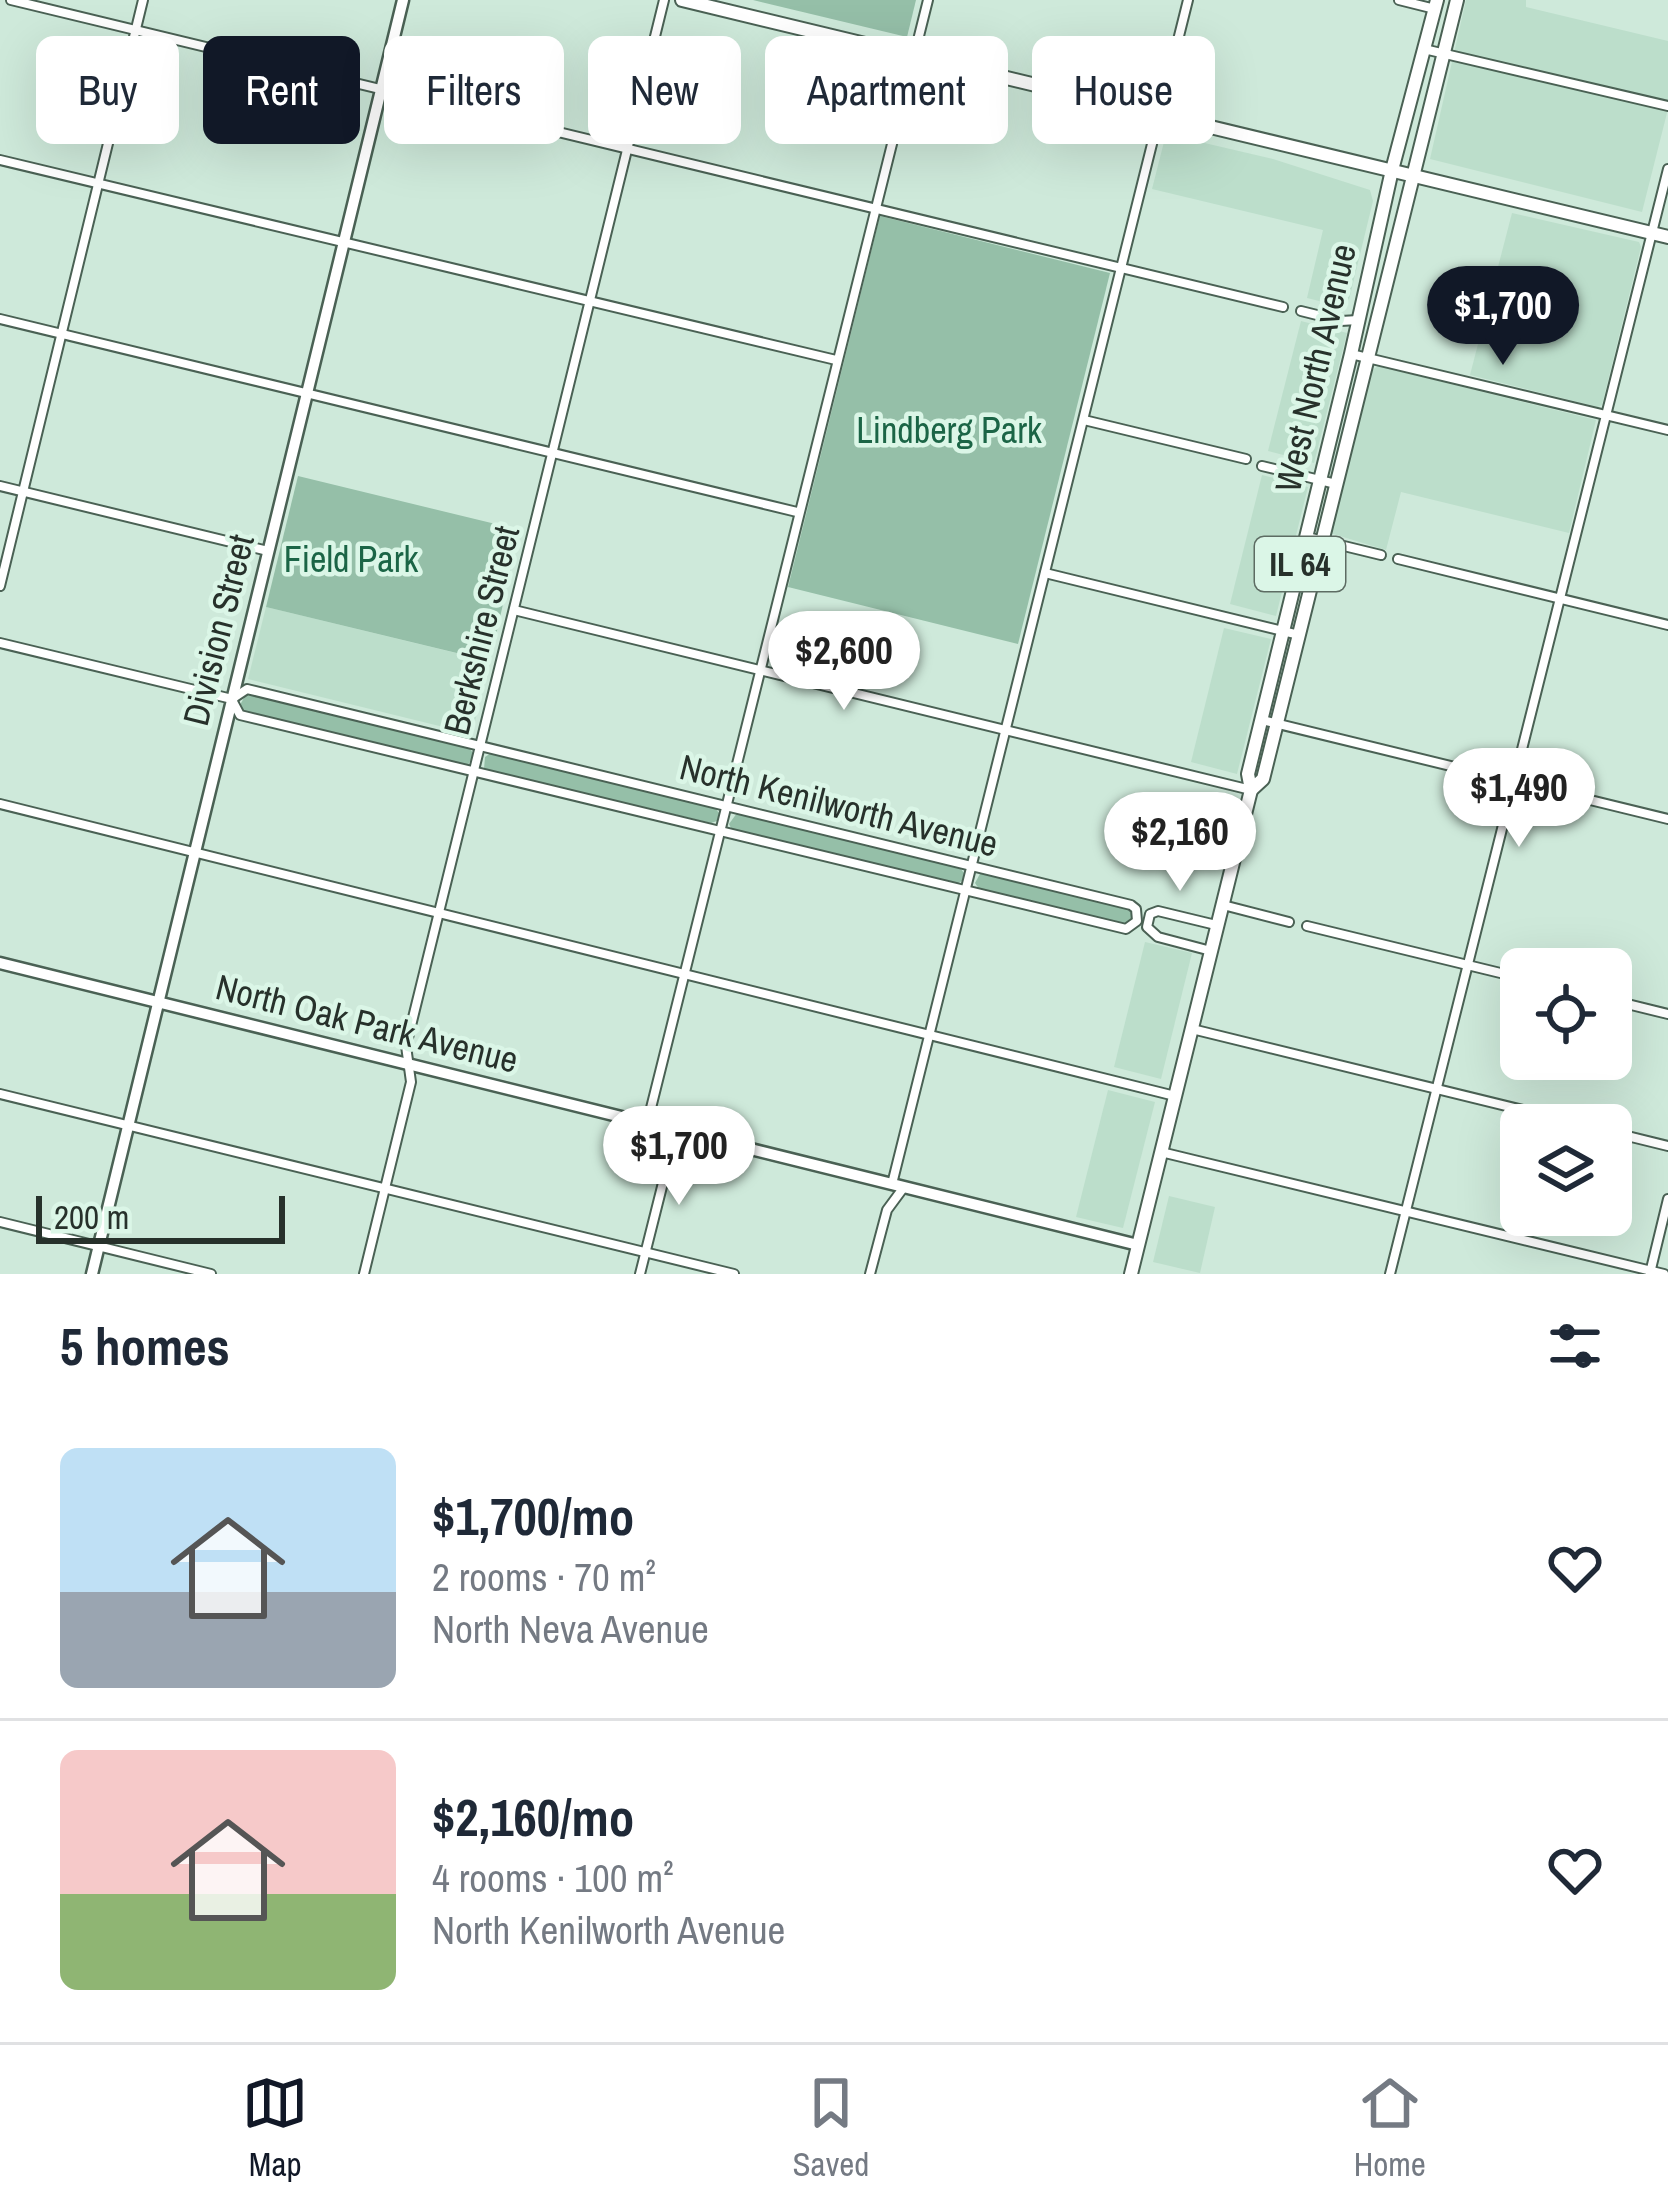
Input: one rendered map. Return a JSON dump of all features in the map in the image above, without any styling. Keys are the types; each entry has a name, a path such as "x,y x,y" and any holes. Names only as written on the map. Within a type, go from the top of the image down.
{"main road":[{"path":"682,0 831,36"},
{"name":"IL 64","path":"1413,175 1457,0"},
{"name":"IL 64","path":"1392,170 1436,4"},
{"path":"1215,127 1668,237"},
{"name":"West North Avenue","path":"1135,1273 1392,170"},
{"name":"West North Avenue","path":"1251,790 1263,779 1413,175"}],"street":[{"path":"11,0 1283,307"},
{"path":"0,586 143,0"},
{"name":"Division Street","path":"92,1274 403,0"},
{"name":"Berkshire Street","path":"364,1274 411,1082 406,1046 664,0"},
{"path":"919,36 928,0"},
{"path":"1179,36 1188,0"},
{"path":"1399,0 1436,4"},
{"path":"1424,49 1668,106"},
{"path":"647,1124 891,144"},
{"path":"870,1274 1152,144"},
{"path":"0,160 836,360"},
{"path":"1390,1274 1668,169"},
{"path":"1301,311 1357,326"},
{"path":"0,319 797,512"},
{"path":"1352,354 1668,430"},
{"path":"1084,420 1246,459"},
{"path":"1262,466 1336,484"},
{"path":"0,486 268,551"},
{"path":"1306,537 1381,555"},
{"path":"1398,559 1668,625"},
{"path":"1045,573 1299,634"},
{"path":"514,610 1251,790"},
{"name":"North Kenilworth Avenue","path":"0,643 232,699"},
{"name":"North Kenilworth Avenue","path":"246,688 972,865 1131,905 1137,921 1126,929 240,716 232,699 246,688"},
{"path":"1262,720 1668,819"},
{"path":"0,804 1175,1096"},
{"path":"1222,905 1289,922"},
{"path":"1211,952 1159,937 1147,927 1150,914 1158,911 1218,925"},
{"path":"1307,926 1500,973"},
{"name":"North Oak Park Avenue","path":"0,963 1138,1245"},
{"path":"1632,1005 1668,1014"},
{"path":"1192,1029 1500,1105"},
{"path":"0,1094 734,1274"},
{"path":"640,1274 676,1131"},
{"path":"1632,1137 1668,1146"},
{"path":"1161,1152 1664,1274"},
{"path":"887,1210 893,1184"},
{"path":"1650,1272 1668,1199"},
{"path":"0,1222 211,1274"}],"shaded area":[{"path":"1466,0 1526,0 1526,7 1668,41 1668,109 1642,212 1430,159"},
{"path":"1163,144 1209,144 1370,190 1373,201 1347,308 1307,298 1323,230 1152,189"},
{"path":"1512,213 1639,242 1598,407 1470,375"},
{"path":"1301,321 1347,333 1314,463 1268,451"},
{"path":"1378,366 1596,420 1569,533 1401,492 1386,550 1330,533 1371,371"},
{"path":"1262,475 1308,487 1276,616 1230,604"},
{"path":"266,607 489,661 472,734 248,679"},
{"path":"1224,628 1271,639 1237,774 1191,762"},
{"path":"1145,942 1192,953 1161,1079 1114,1067"},
{"path":"1108,1090 1155,1102 1123,1228 1076,1217"},
{"path":"1169,1196 1215,1207 1200,1273 1153,1262"}],"green space":[{"path":"753,0 916,0 907,36"},
{"name":"Lindberg Park","path":"880,216 1110,273 1018,644 788,587"},
{"name":"Field Park","path":"298,476 520,530 490,661 266,607"},
{"path":"246,694 469,748 474,754 468,765 242,710"},
{"path":"491,753 715,808 717,821 484,769 485,757"},
{"path":"737,813 960,868 962,881 956,884 732,830 729,824"},
{"path":"981,872 1130,909 1133,921 1125,925 979,889 975,883"}]}
